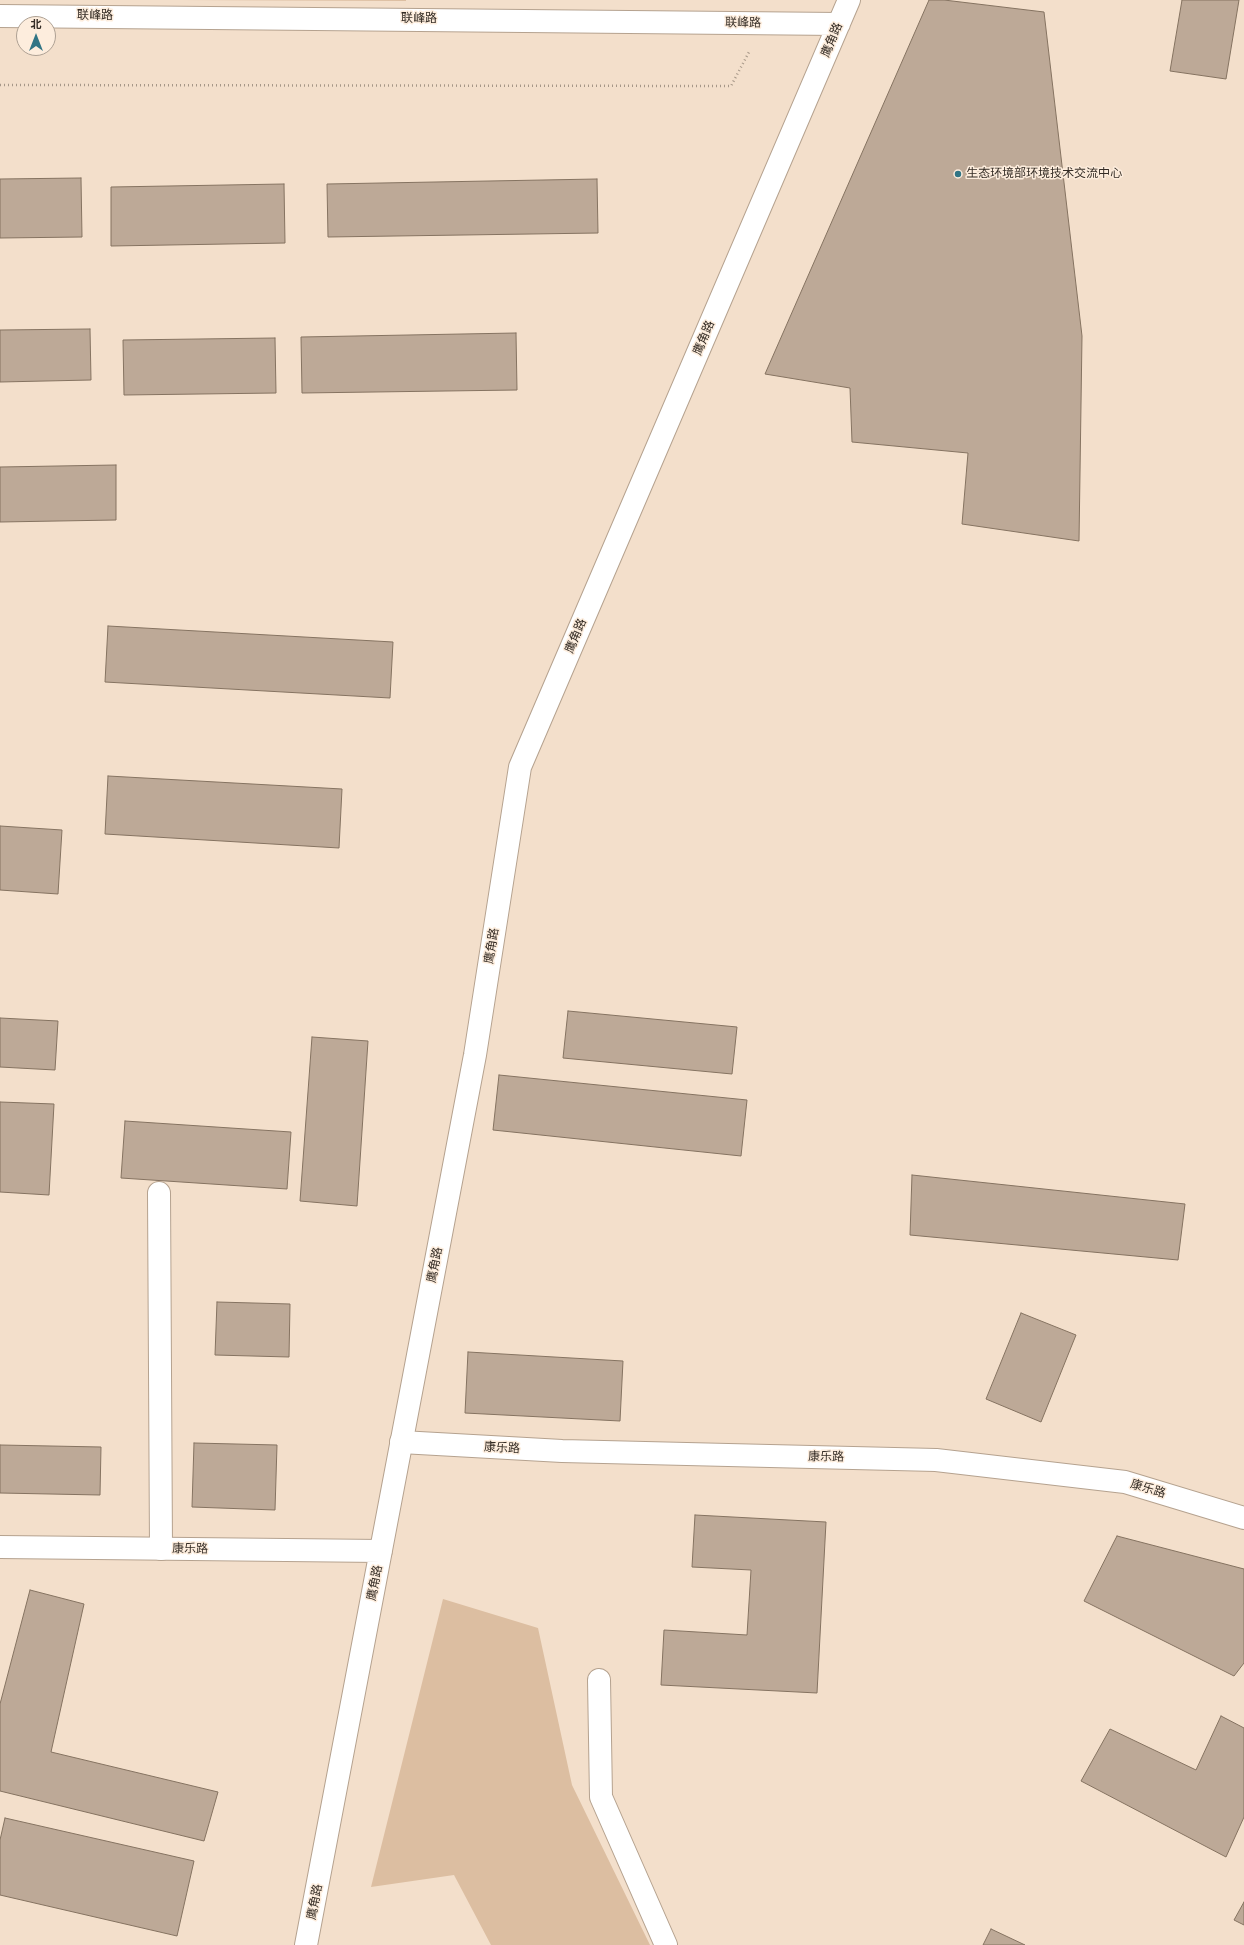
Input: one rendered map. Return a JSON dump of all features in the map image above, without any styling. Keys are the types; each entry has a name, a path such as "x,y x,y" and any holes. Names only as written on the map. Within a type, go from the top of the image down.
{"main road":[{"name":"鹰角路","path":"306,1945 474,1055 520,767 849,0"},
{"name":"联峰路","path":"0,16 839,24"},
{"path":"159,1193 161,1549"},
{"name":"康乐路","path":"401,1442 562,1451 936,1460 1125,1482 1244,1518"},
{"name":"康乐路","path":"0,1547 381,1551"},
{"path":"598,1680 601,1797 666,1945"}],"path":[{"path":"0,85 731,86 763,23"}],"shaded area":[{"path":"182,0 406,0 406,1"},
{"path":"443,1599 538,1628 572,1785 650,1945 491,1945 454,1875 371,1887"}],"building":[{"name":"生态环境部环境技术交流中心","path":"929,0 944,0 1044,12 1082,336 1079,541 962,524 968,453 852,442 850,388 765,374"},
{"path":"1182,0 1239,0 1226,79 1170,71"},
{"path":"81,178 82,237 0,238 0,179"},
{"path":"597,179 598,233 328,237 327,184"},
{"path":"284,184 285,243 111,246 111,187"},
{"path":"90,329 91,380 0,382 0,330"},
{"path":"516,333 517,390 302,393 301,337"},
{"path":"275,338 276,393 124,395 123,340"},
{"path":"116,465 116,520 0,522 0,467"},
{"path":"108,626 393,642 390,698 105,682"},
{"path":"108,776 342,789 339,848 105,834"},
{"path":"0,826 62,830 58,894 0,890"},
{"path":"568,1011 737,1027 732,1074 563,1058"},
{"path":"0,1018 58,1021 55,1070 0,1067"},
{"path":"312,1037 368,1041 357,1206 300,1201"},
{"path":"499,1075 747,1100 741,1156 493,1130"},
{"path":"0,1102 54,1104 49,1195 0,1192"},
{"path":"125,1121 291,1132 287,1189 121,1178"},
{"path":"912,1175 1185,1204 1178,1260 910,1235"},
{"path":"217,1302 290,1304 289,1357 215,1355"},
{"path":"1021,1313 1076,1335 1041,1422 986,1399"},
{"path":"468,1352 623,1361 620,1421 465,1413"},
{"path":"194,1443 277,1445 275,1510 192,1507"},
{"path":"0,1445 101,1447 100,1495 0,1493"},
{"path":"695,1515 826,1522 817,1693 661,1685 664,1630 747,1635 751,1570 692,1567"},
{"path":"1117,1536 1244,1569 1244,1663 1234,1676 1084,1601"},
{"path":"30,1590 84,1604 51,1752 218,1792 204,1841 0,1791 0,1704"},
{"path":"1221,1716 1244,1728 1244,1817 1226,1857 1081,1781 1110,1729 1196,1770"},
{"path":"5,1818 194,1861 177,1936 0,1895 0,1840"},
{"path":"1244,1902 1244,1925 1234,1920"},
{"path":"991,1929 1025,1945 983,1945"}],"place":[{"name":"生态环境部环境技术交流中心","path":"958,174"}]}
